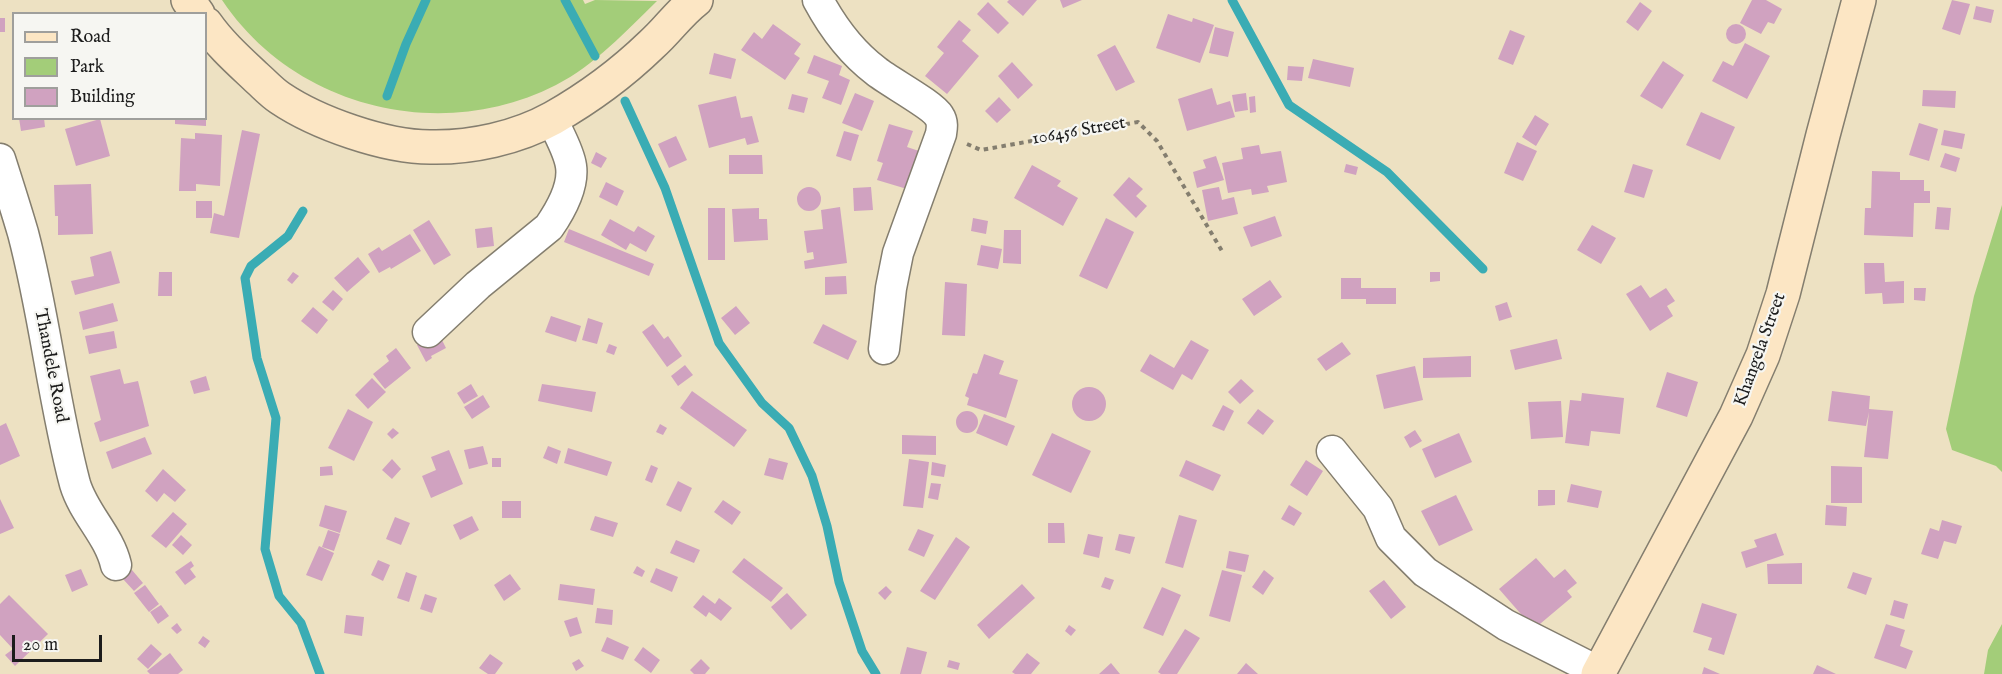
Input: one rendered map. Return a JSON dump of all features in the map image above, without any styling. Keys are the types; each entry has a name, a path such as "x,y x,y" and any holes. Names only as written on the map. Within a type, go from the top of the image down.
{"street":[{"path":"207,26 218,42 279,98 330,124 384,141 429,147 474,144 514,134 552,118 608,82 653,44 680,12 696,0"},
{"path":"818,0 854,52 875,71 930,107 939,115 942,125 942,134 898,253 891,288 884,349"},
{"name":"Khangela Street","path":"1598,673 1736,416 1763,356 1783,294 1822,135 1859,0"},
{"path":"428,332 478,285 549,227 554,220 568,189 571,164 552,118"},
{"name":"Thandele Road","path":"0,159 23,234 43,324 60,422 76,487 89,516 111,548 116,565"},
{"path":"1332,451 1378,508 1391,538 1425,572 1506,625 1598,673"}],"path":[{"name":"106456 Street","path":"942,134 981,150 1138,122 1157,141 1222,251"}],"green space":[{"path":"222,0 583,0 585,4 595,0 657,1 597,58 556,85 512,103 465,112 419,113 373,105 329,90 288,67 252,37"},
{"path":"2002,205 2002,472 1996,466 1952,450 1946,429 1974,296"},
{"path":"2002,624 2002,674 1984,674 1988,650"}],"building":[{"path":"1009,0 1037,0 1023,16 1007,2"},
{"path":"1060,0 1082,0 1063,8"},
{"path":"1752,0 1766,0 1782,9 1774,24 1768,22 1761,34 1740,23"},
{"path":"1952,0 1970,4 1960,35 1942,29"},
{"path":"988,2 1009,23 998,34 977,14"},
{"path":"1640,2 1652,11 1638,31 1626,22"},
{"path":"1976,6 1994,10 1991,23 1973,19"},
{"path":"1168,14 1192,22 1193,18 1214,25 1200,63 1156,48"},
{"path":"0,18 5,18 5,32 0,32"},
{"path":"959,20 971,30 962,41 979,56 947,94 925,76 944,53 937,47"},
{"path":"773,24 801,44 794,54 800,58 785,80 741,50 754,32 762,39"},
{"path":"1736,24 1743,27 1746,34 1743,41 1736,44 1729,41 1726,34 1729,27"},
{"path":"1215,27 1234,32 1228,57 1209,53"},
{"path":"1510,30 1525,36 1513,65 1498,59"},
{"path":"1745,43 1770,56 1747,99 1712,81 1723,61 1733,66"},
{"path":"1115,45 1135,82 1116,91 1097,55"},
{"path":"714,53 736,59 731,79 709,74"},
{"path":"814,55 842,66 839,75 850,80 841,105 822,98 829,81 807,73"},
{"path":"1313,59 1354,68 1350,87 1308,78"},
{"path":"1663,61 1684,75 1662,109 1640,96"},
{"path":"1012,62 1033,85 1018,99 998,76"},
{"path":"1288,66 1304,67 1302,81 1287,80"},
{"path":"1212,88 1217,105 1230,101 1235,117 1187,131 1178,99"},
{"path":"1923,90 1956,91 1955,108 1922,106"},
{"path":"855,93 874,101 862,131 842,123"},
{"path":"1246,93 1248,110 1235,112 1232,95"},
{"path":"792,94 808,98 804,113 788,109"},
{"path":"736,96 741,118 752,116 759,142 747,145 745,138 709,148 698,105"},
{"path":"1255,96 1256,112 1250,113 1249,97"},
{"path":"999,97 1011,110 997,123 985,111"},
{"path":"1701,112 1735,127 1720,160 1686,145"},
{"path":"1535,115 1549,124 1536,146 1522,137"},
{"path":"19,120 44,120 45,127 21,131"},
{"path":"100,120 110,156 76,166 65,129"},
{"path":"175,120 206,120 206,126 175,124"},
{"path":"1919,123 1938,129 1929,161 1909,155"},
{"path":"889,124 913,131 907,147 919,151 907,189 877,180 883,163 877,161"},
{"path":"242,130 260,134 239,238 210,233 214,213 224,216"},
{"path":"1944,130 1965,134 1962,149 1941,145"},
{"path":"844,131 859,135 851,161 836,156"},
{"path":"195,133 222,135 220,186 196,184 196,191 179,191 181,138 195,139"},
{"path":"676,136 687,160 669,168 658,144"},
{"path":"1517,142 1537,151 1523,181 1504,173"},
{"path":"1259,145 1261,154 1281,151 1287,182 1267,186 1269,192 1252,195 1251,189 1228,193 1222,163 1243,159 1241,148"},
{"path":"596,152 607,158 601,168 591,163"},
{"path":"1945,153 1960,158 1956,172 1940,167"},
{"path":"729,155 762,155 763,174 729,174"},
{"path":"1216,156 1224,180 1197,188 1193,172 1206,168 1203,160"},
{"path":"1346,164 1358,167 1356,175 1344,172"},
{"path":"1633,164 1653,170 1644,198 1624,192"},
{"path":"1032,165 1061,181 1057,186 1078,198 1063,226 1014,198"},
{"path":"1872,171 1900,172 1900,180 1924,180 1924,191 1930,191 1930,203 1914,203 1913,237 1864,235 1865,208 1871,208"},
{"path":"1129,177 1143,189 1136,196 1147,206 1136,218 1113,195"},
{"path":"606,182 624,191 617,206 599,197"},
{"path":"91,184 93,234 58,235 54,185"},
{"path":"809,187 814,188 820,194 820,204 814,210 809,211 804,210 798,204 797,199 798,194 804,188"},
{"path":"871,187 873,210 854,211 853,188"},
{"path":"1219,187 1222,200 1234,197 1238,214 1208,221 1202,190"},
{"path":"196,201 212,201 212,218 196,218"},
{"path":"840,207 847,263 805,269 804,261 814,259 813,252 807,253 804,231 823,229 821,210"},
{"path":"1937,207 1951,208 1949,230 1935,229"},
{"path":"708,208 725,208 725,260 708,260"},
{"path":"759,208 759,219 767,219 768,240 734,242 732,209"},
{"path":"1275,216 1282,236 1251,247 1243,227"},
{"path":"973,218 988,221 986,234 971,231"},
{"path":"1106,218 1134,232 1107,289 1079,276"},
{"path":"610,219 634,232 638,226 655,236 646,252 630,243 626,250 601,235"},
{"path":"429,220 451,255 434,265 413,230"},
{"path":"1592,225 1616,238 1601,264 1577,250"},
{"path":"492,227 494,246 477,248 475,229"},
{"path":"569,229 654,264 649,276 564,242"},
{"path":"1004,230 1021,230 1021,264 1003,263"},
{"path":"410,234 421,251 391,269 390,267 379,273 368,254 379,247 382,251"},
{"path":"981,245 1002,249 998,269 977,265"},
{"path":"111,251 120,283 75,295 71,281 94,276 90,257"},
{"path":"358,257 370,272 347,292 334,278"},
{"path":"1864,263 1884,263 1885,282 1904,281 1904,303 1883,304 1882,293 1865,294"},
{"path":"159,272 172,272 172,296 158,296"},
{"path":"293,272 299,276 292,284 287,280"},
{"path":"1430,272 1440,272 1440,281 1430,282"},
{"path":"846,276 847,294 825,295 825,277"},
{"path":"1341,278 1361,278 1361,288 1396,288 1396,304 1366,304 1366,299 1341,299"},
{"path":"1270,280 1282,297 1254,316 1242,299"},
{"path":"945,282 967,284 965,336 942,335"},
{"path":"1641,285 1650,298 1666,288 1675,301 1667,306 1673,316 1650,331 1626,294"},
{"path":"1914,288 1926,288 1925,301 1914,300"},
{"path":"333,290 343,299 333,311 322,302"},
{"path":"1507,302 1512,317 1499,321 1495,306"},
{"path":"113,303 118,321 83,330 79,312"},
{"path":"736,306 750,323 735,335 721,318"},
{"path":"313,307 328,320 317,334 301,321"},
{"path":"551,316 581,326 576,342 545,332"},
{"path":"588,318 603,323 597,344 582,340"},
{"path":"653,324 664,339 668,336 682,356 667,367 642,332"},
{"path":"823,324 857,341 848,360 813,343"},
{"path":"114,331 117,348 89,354 85,336"},
{"path":"439,334 446,348 431,356 432,358 426,362 417,345"},
{"path":"1557,339 1562,359 1515,370 1510,350"},
{"path":"1191,340 1209,350 1192,380 1182,374 1173,390 1140,371 1150,354 1174,368"},
{"path":"1342,342 1351,354 1326,371 1317,359"},
{"path":"609,344 617,347 614,355 606,352"},
{"path":"396,348 411,368 385,389 373,374 389,361 386,356"},
{"path":"984,354 1004,361 999,374 1018,380 1006,418 967,405 969,398 965,396 973,373 977,374"},
{"path":"1471,356 1471,377 1423,378 1423,358"},
{"path":"685,365 693,375 678,386 671,376"},
{"path":"1415,366 1423,400 1384,409 1376,375"},
{"path":"120,369 124,384 138,381 149,426 100,442 94,423 101,420 90,376"},
{"path":"1667,372 1698,382 1687,417 1656,407"},
{"path":"206,376 210,390 194,394 190,381"},
{"path":"372,378 386,392 368,409 355,395"},
{"path":"1241,379 1254,391 1240,404 1228,392"},
{"path":"471,384 478,396 464,404 457,393"},
{"path":"542,384 596,392 592,412 538,401"},
{"path":"1089,387 1101,392 1106,404 1101,416 1089,421 1077,416 1072,404 1077,392"},
{"path":"692,391 747,430 734,447 680,408"},
{"path":"1832,391 1870,396 1869,409 1893,411 1888,459 1864,457 1869,412 1866,426 1828,421"},
{"path":"1582,393 1624,398 1620,434 1591,431 1589,446 1565,443 1570,400 1581,401"},
{"path":"483,395 490,407 472,419 464,407"},
{"path":"1561,401 1563,437 1531,439 1528,402"},
{"path":"1223,405 1234,411 1224,431 1212,426"},
{"path":"348,409 373,422 354,461 328,448"},
{"path":"1258,409 1274,421 1263,435 1247,423"},
{"path":"967,411 977,418 978,422 971,432 967,433 957,426 956,422 963,412"},
{"path":"984,414 1015,426 1007,446 976,433"},
{"path":"6,423 20,456 0,465 0,426"},
{"path":"660,424 667,428 663,435 656,432"},
{"path":"393,428 399,433 392,439 387,434"},
{"path":"1415,430 1422,441 1410,448 1404,437"},
{"path":"1052,433 1091,451 1071,493 1032,475"},
{"path":"1459,433 1472,462 1435,478 1422,449"},
{"path":"902,435 936,436 936,455 902,454"},
{"path":"145,437 152,454 112,469 106,452"},
{"path":"483,446 488,464 469,469 464,450"},
{"path":"548,446 561,451 557,464 543,458"},
{"path":"568,448 612,462 607,476 564,463"},
{"path":"449,450 463,484 431,498 422,476 436,470 431,457"},
{"path":"492,458 501,458 501,467 492,467"},
{"path":"769,458 788,463 783,480 764,475"},
{"path":"392,459 401,469 392,479 382,470"},
{"path":"909,459 929,462 923,508 903,506"},
{"path":"1186,460 1221,475 1213,491 1179,476"},
{"path":"1306,460 1323,471 1307,496 1290,485"},
{"path":"932,462 946,465 944,477 931,475"},
{"path":"651,465 658,468 652,483 645,480"},
{"path":"332,466 333,475 320,476 320,467"},
{"path":"1831,466 1862,467 1862,503 1831,503"},
{"path":"163,469 186,490 175,502 164,493 157,502 145,491"},
{"path":"678,481 692,488 681,512 666,505"},
{"path":"931,483 941,484 938,500 928,498"},
{"path":"1571,484 1602,491 1598,508 1567,502"},
{"path":"1538,490 1555,490 1555,505 1538,506"},
{"path":"1456,495 1473,530 1439,546 1421,511"},
{"path":"0,499 14,528 0,534"},
{"path":"723,500 741,512 732,525 714,512"},
{"path":"502,501 521,501 521,518 502,518"},
{"path":"325,505 347,511 340,533 319,526"},
{"path":"1289,505 1302,513 1294,526 1281,519"},
{"path":"1826,505 1847,507 1846,526 1825,525"},
{"path":"173,512 187,524 166,548 151,536"},
{"path":"1179,515 1197,520 1183,568 1165,563"},
{"path":"472,516 479,530 460,540 453,525"},
{"path":"595,516 618,523 613,537 590,530"},
{"path":"395,517 410,523 401,545 386,539"},
{"path":"1942,520 1962,526 1956,544 1944,541 1938,559 1921,554 1930,528 1939,531"},
{"path":"1048,523 1064,523 1065,543 1048,543"},
{"path":"918,529 934,535 924,557 908,550"},
{"path":"328,530 340,534 334,551 322,547"},
{"path":"1776,533 1784,555 1746,568 1741,552 1757,547 1754,540"},
{"path":"1088,534 1103,537 1099,558 1083,554"},
{"path":"1119,534 1135,537 1130,554 1115,550"},
{"path":"181,535 192,545 183,555 172,545"},
{"path":"956,537 970,547 935,600 920,591"},
{"path":"676,540 700,550 694,563 670,553"},
{"path":"319,546 334,553 322,581 306,575"},
{"path":"1229,551 1249,555 1245,572 1226,568"},
{"path":"744,558 783,588 771,602 732,572"},
{"path":"1536,558 1554,578 1565,569 1577,583 1567,591 1572,597 1534,629 1499,589"},
{"path":"378,560 390,565 383,581 371,575"},
{"path":"191,561 194,566 190,569 196,577 185,585 175,572"},
{"path":"1802,563 1802,584 1768,584 1767,564"},
{"path":"637,566 645,571 642,577 633,573"},
{"path":"656,568 678,577 672,592 650,582"},
{"path":"81,569 88,585 72,592 65,575"},
{"path":"132,570 143,583 134,591 123,579"},
{"path":"1222,570 1242,575 1230,622 1209,616"},
{"path":"1264,570 1274,578 1263,595 1252,587"},
{"path":"406,572 417,576 409,602 397,598"},
{"path":"1853,572 1872,578 1866,595 1847,588"},
{"path":"510,574 521,589 504,601 494,585"},
{"path":"1105,577 1114,580 1110,590 1101,587"},
{"path":"1384,580 1406,607 1391,619 1369,591"},
{"path":"560,584 595,589 593,605 558,600"},
{"path":"1022,584 1035,598 989,639 977,625"},
{"path":"145,585 159,604 149,612 134,593"},
{"path":"886,586 892,592 885,600 878,593"},
{"path":"1162,587 1181,595 1163,636 1143,628"},
{"path":"787,593 807,615 791,630 771,607"},
{"path":"425,594 437,598 432,613 420,609"},
{"path":"9,595 48,634 15,666 5,655 13,649 0,635 0,604"},
{"path":"703,595 715,604 719,598 732,608 721,621 709,612 706,617 693,607"},
{"path":"1894,600 1908,604 1904,619 1890,615"},
{"path":"1702,603 1737,614 1724,655 1708,650 1712,638 1693,632"},
{"path":"161,605 169,616 158,624 150,612"},
{"path":"597,608 613,610 612,625 595,623"},
{"path":"346,615 364,617 362,636 344,633"},
{"path":"577,617 582,633 570,637 564,621"},
{"path":"177,623 182,630 177,634 171,628"},
{"path":"1886,624 1905,630 1900,646 1913,651 1906,669 1874,658"},
{"path":"1069,625 1076,630 1071,636 1065,631"},
{"path":"1185,629 1200,638 1177,674 1161,674 1158,672"},
{"path":"203,636 210,641 205,648 198,643"},
{"path":"607,637 629,647 623,660 601,651"},
{"path":"151,644 162,654 148,669 137,659"},
{"path":"643,647 660,660 651,673 634,660"},
{"path":"907,647 927,652 921,674 900,674"},
{"path":"170,653 183,670 178,674 150,674 147,671"},
{"path":"1027,653 1040,663 1031,674 1012,672"},
{"path":"490,654 503,663 495,674 488,674 479,668"},
{"path":"579,659 584,666 576,671 572,663"},
{"path":"701,659 710,668 705,674 694,674 690,670"},
{"path":"949,660 960,663 958,670 947,667"},
{"path":"1111,663 1120,674 1099,674"},
{"path":"1246,663 1258,674 1237,674"},
{"path":"1817,665 1836,674 1813,674"},
{"path":"1704,667 1720,674 1702,674"}],"waterway":[{"path":"387,96 406,44 426,0"},
{"path":"565,0 595,56"},
{"path":"1232,0 1289,105 1387,172 1483,269"},
{"path":"625,101 665,188 719,343 762,403 789,428 812,476 827,526 839,582 862,651 876,674"},
{"path":"303,211 288,236 251,266 245,278 257,358 276,418 265,549 279,596 301,623 320,674"}]}
